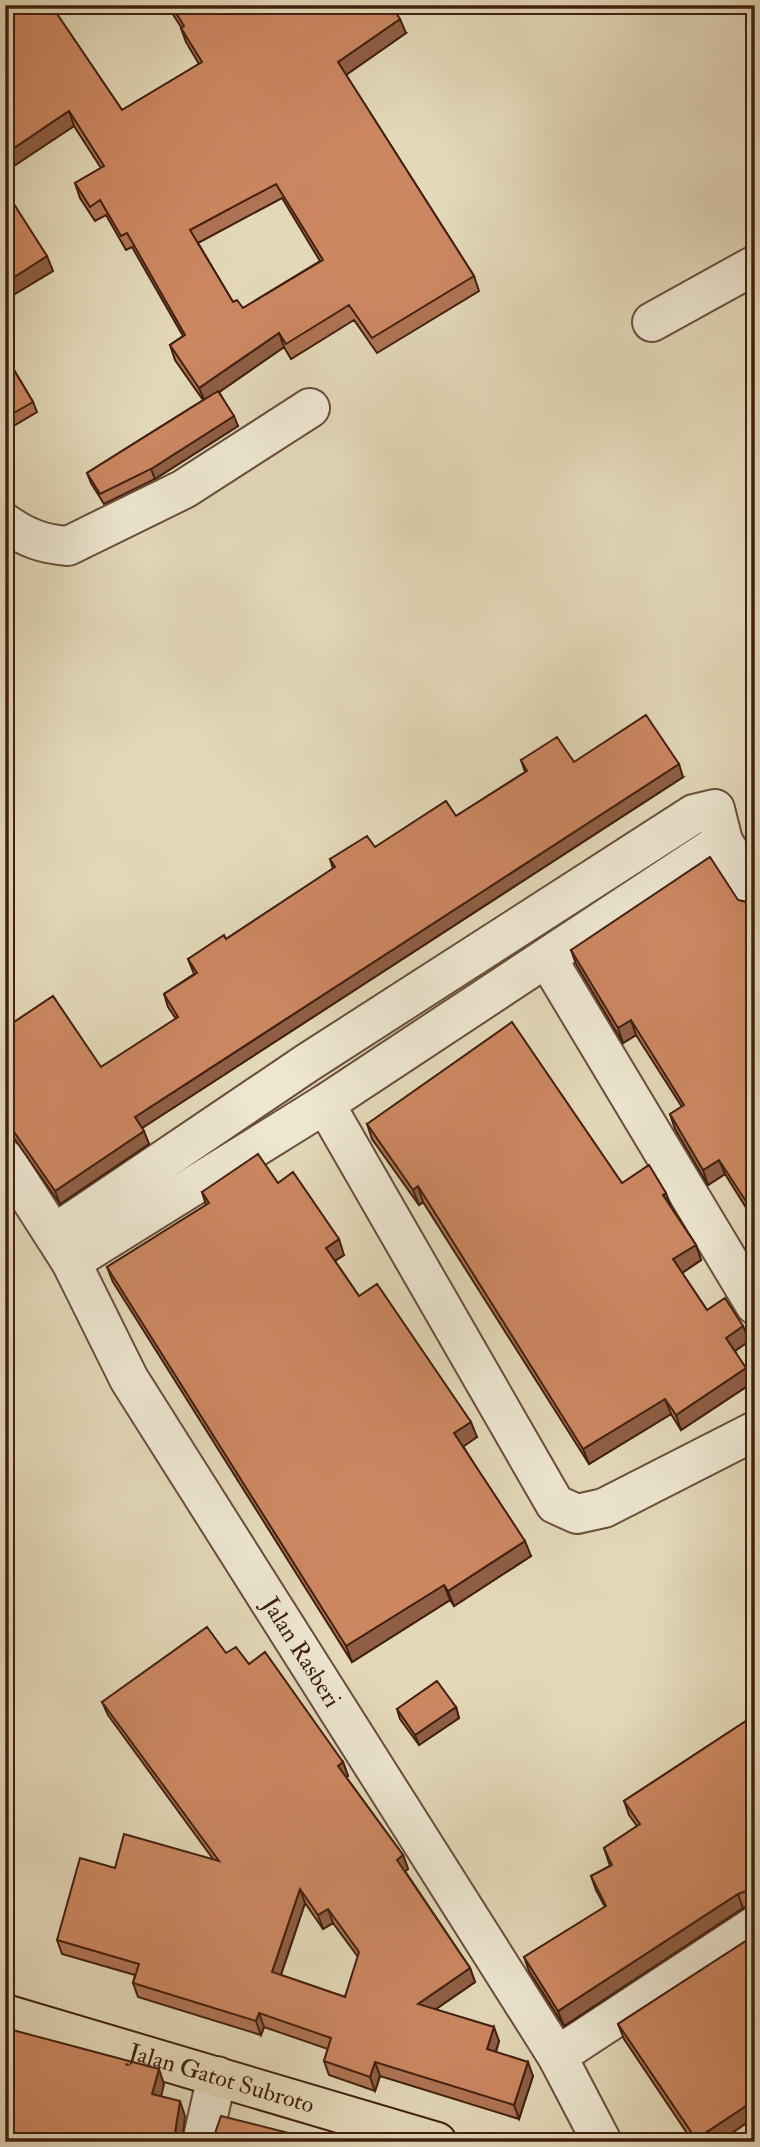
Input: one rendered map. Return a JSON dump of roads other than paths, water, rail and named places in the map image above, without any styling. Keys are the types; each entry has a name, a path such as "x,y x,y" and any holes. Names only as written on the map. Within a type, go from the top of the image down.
{"main road":[{"name":"Jalan Gatot Subroto","path":"5,2014 437,2142"}],"street":[{"path":"652,322 755,265"},
{"path":"5,523 24,537 47,544 68,546 184,489 310,408"},
{"path":"63,1248 307,1063 694,814 715,808 723,841 755,896"},
{"path":"63,1248 325,1104 548,960 723,841"},
{"path":"548,960 755,1305"},
{"path":"325,1104 555,1504 576,1514 604,1508 755,1431"},
{"name":"Jalan Rasberi","path":"5,1160 63,1248 129,1379 557,2056 602,2142"},
{"path":"557,2056 755,1926"},
{"path":"202,2142 217,2076"}]}
